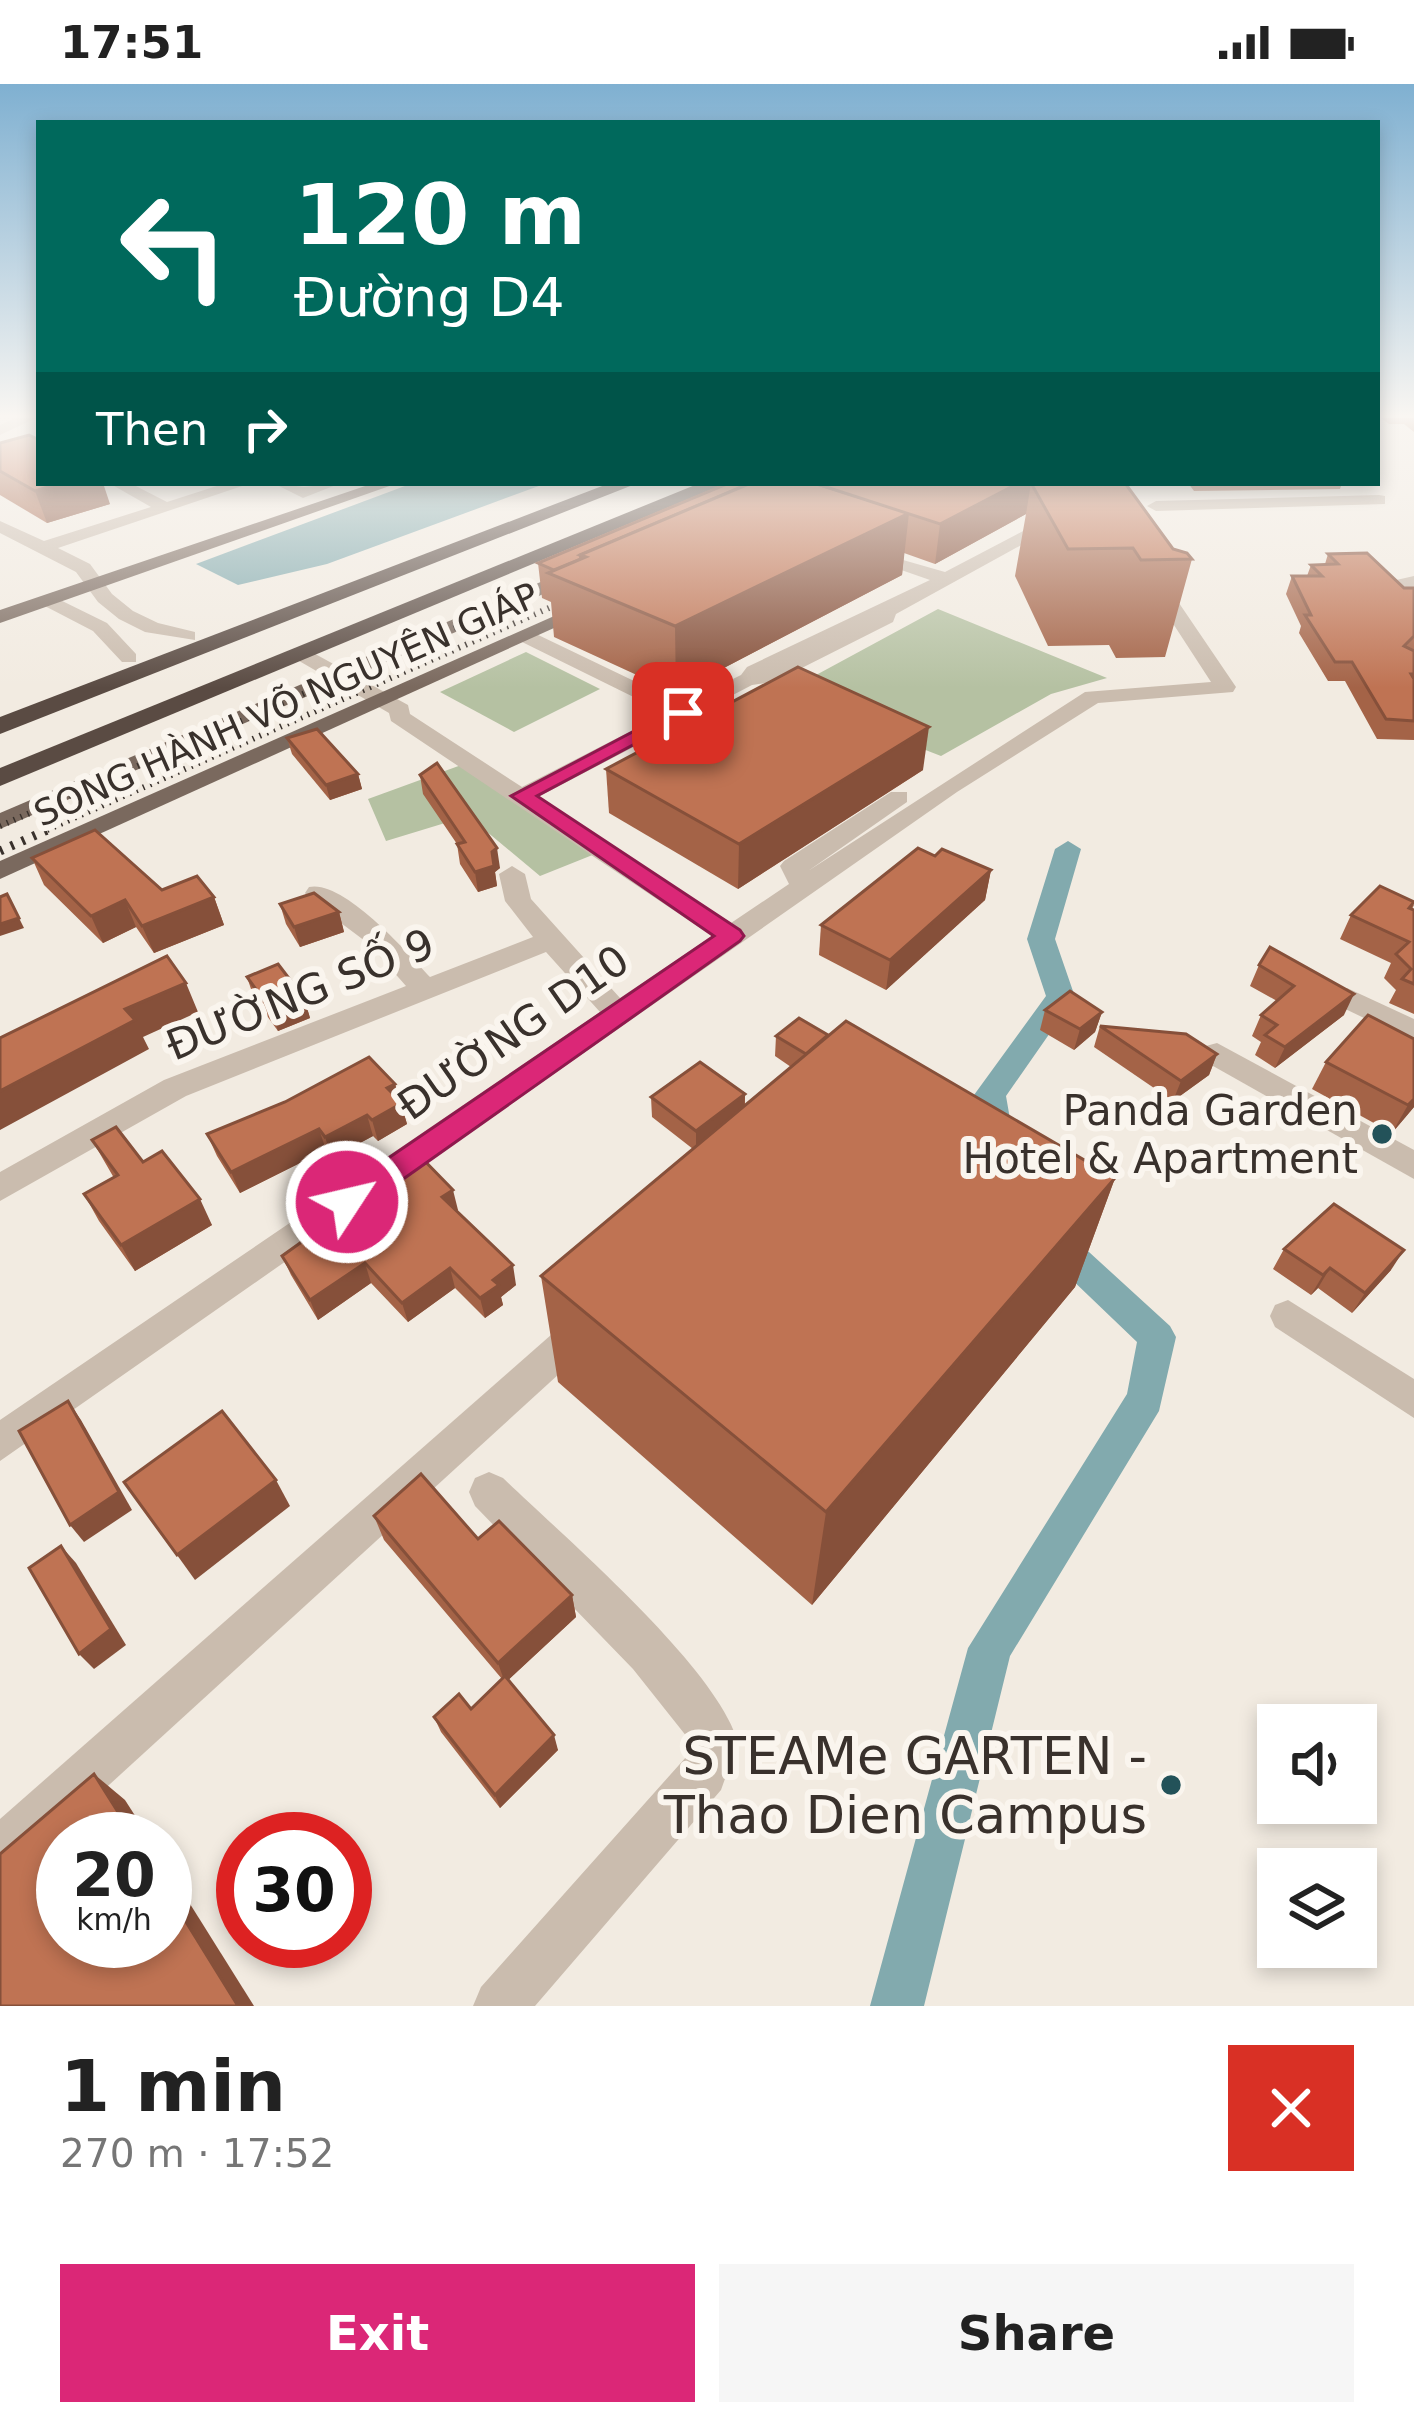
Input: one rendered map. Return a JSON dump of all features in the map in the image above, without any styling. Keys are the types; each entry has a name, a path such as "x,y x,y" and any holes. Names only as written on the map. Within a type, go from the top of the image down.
{"highway":[{"path":"0,708 528,508"},
{"path":"0,726 564,508"},
{"path":"0,760 625,508"},
{"path":"0,778 657,508"}],"main road":[{"path":"0,617 319,508"},
{"name":"SONG HÀNH VÕ NGUYÊN GIÁP","path":"0,822 594,566"},
{"name":"SONG HÀNH VÕ NGUYÊN GIÁP","path":"0,871 392,705 611,598"}],"street":[{"path":"44,547 166,508"},
{"path":"1147,524 1161,515 1153,508"},
{"path":"531,791 748,680 767,678 886,618 886,611 1066,516"},
{"path":"0,526 83,568 126,615 152,628 188,636"},
{"path":"840,542 946,579"},
{"name":"ĐƯỜNG D10","path":"0,1443 803,886 793,866 918,784 949,787 1093,697 1225,688 1187,645 1148,570"},
{"path":"1392,583 1414,582"},
{"path":"48,600 100,627 129,658"},
{"path":"525,637 683,713"},
{"path":"301,654 392,705 398,716 442,734 531,791 731,936"},
{"path":"512,874 518,901 618,1015"},
{"path":"318,893 379,938 425,989"},
{"name":"ĐƯỜNG SỐ 9","path":"0,1188 175,1088 550,940"},
{"path":"1347,998 1414,1032"},
{"path":"1217,1054 1414,1166"},
{"path":"0,1852 618,1298"},
{"path":"1288,1316 1414,1400"},
{"path":"489,1492 606,1610 701,1715 714,1737 714,1752 704,1773 500,2006"}],"green space":[{"path":"938,609 1107,678 1051,694 941,756 781,694"},
{"path":"526,652 600,689 514,732 440,692"},
{"path":"464,764 600,852 540,876 468,816 386,841 368,799"}],"water":[{"path":"347,508 480,508 327,564 238,585 196,564"}],"building":[{"path":"670,508 692,508 554,570 538,563"},
{"path":"692,508 892,508 909,513 675,626 548,573 586,557 580,555"},
{"path":"890,508 971,508 940,524"},
{"path":"1045,508 1143,508 1173,549 1192,559 1141,560 1133,548 1068,549"},
{"path":"1367,553 1404,588 1414,588 1414,636 1404,646 1414,651 1414,721 1386,719 1352,662 1335,662 1305,615 1311,615 1292,576 1322,576 1311,565 1338,564 1328,554"},
{"path":"798,667 929,727 739,844 606,769"},
{"path":"317,729 358,774 326,785 287,738"},
{"path":"437,763 497,848 492,852 494,866 475,872 457,844 465,842 420,775"},
{"path":"95,830 162,890 197,876 214,897 142,926 125,900 91,916 32,858"},
{"path":"918,848 935,856 942,849 991,870 890,960 821,925"},
{"path":"1380,886 1414,902 1409,908 1414,910 1414,984 1402,979 1411,969 1396,954 1409,942 1351,915"},
{"path":"314,893 339,912 294,927 280,904"},
{"path":"7,894 19,918 0,924 0,897"},
{"path":"1270,947 1354,994 1285,1047 1265,1035 1277,1025 1261,1015 1294,986 1259,965"},
{"path":"167,956 186,983 125,1009 135,1020 0,1091 0,1038"},
{"path":"278,964 304,998 271,1010 247,977"},
{"path":"1070,991 1102,1012 1080,1029 1045,1010"},
{"path":"1368,1015 1414,1039 1414,1099 1408,1105 1326,1062"},
{"path":"799,1018 828,1035 806,1054 776,1036"},
{"path":"846,1021 1115,1178 826,1512 541,1276"},
{"path":"1100,1026 1186,1034 1217,1054 1181,1081"},
{"path":"369,1057 395,1084 387,1088 402,1103 325,1137 319,1129 231,1172 207,1134 285,1102"},
{"path":"700,1062 745,1094 696,1131 651,1097"},
{"path":"116,1127 143,1162 162,1151 200,1199 121,1245 84,1194 118,1175 92,1140"},
{"path":"416,1152 453,1190 442,1197 513,1265 493,1280 499,1285 480,1298 450,1268 402,1303 365,1263 310,1300 282,1256 387,1181 381,1176"},
{"path":"1334,1204 1404,1250 1365,1293 1330,1268 1323,1275 1284,1249"},
{"path":"68,1401 119,1492 70,1525 19,1431"},
{"path":"222,1411 276,1480 177,1555 124,1482"},
{"path":"421,1474 478,1539 499,1521 572,1595 498,1663 374,1516"},
{"path":"61,1546 111,1629 79,1654 29,1568"},
{"path":"505,1676 554,1735 495,1795 434,1717 459,1694 471,1709"},
{"path":"94,1774 118,1812 49,1812"},
{"path":"36,1823 36,1968 192,1968 192,1932 238,2006 0,2006 0,1854"}],"waterway":[{"path":"998,1142 990,1095 1061,997 1041,939 1068,849"},
{"path":"897,2006 990,1648 1145,1399 1157,1337 1054,1241"}],"railway":[{"path":"521,599 572,577"},
{"path":"576,596 583,593"},
{"path":"0,826 528,596"},
{"path":"47,830 576,596"},
{"path":"569,599 576,596"},
{"path":"0,851 54,827"}],"place":[{"name":"Panda Garden Hotel & Apartment","path":"1382,1134"},
{"name":"STEAMe GARTEN - Thao Dien Campus","path":"1171,1785"}],"route":[{"path":"347,1202 731,936 522,796 683,713"}]}
